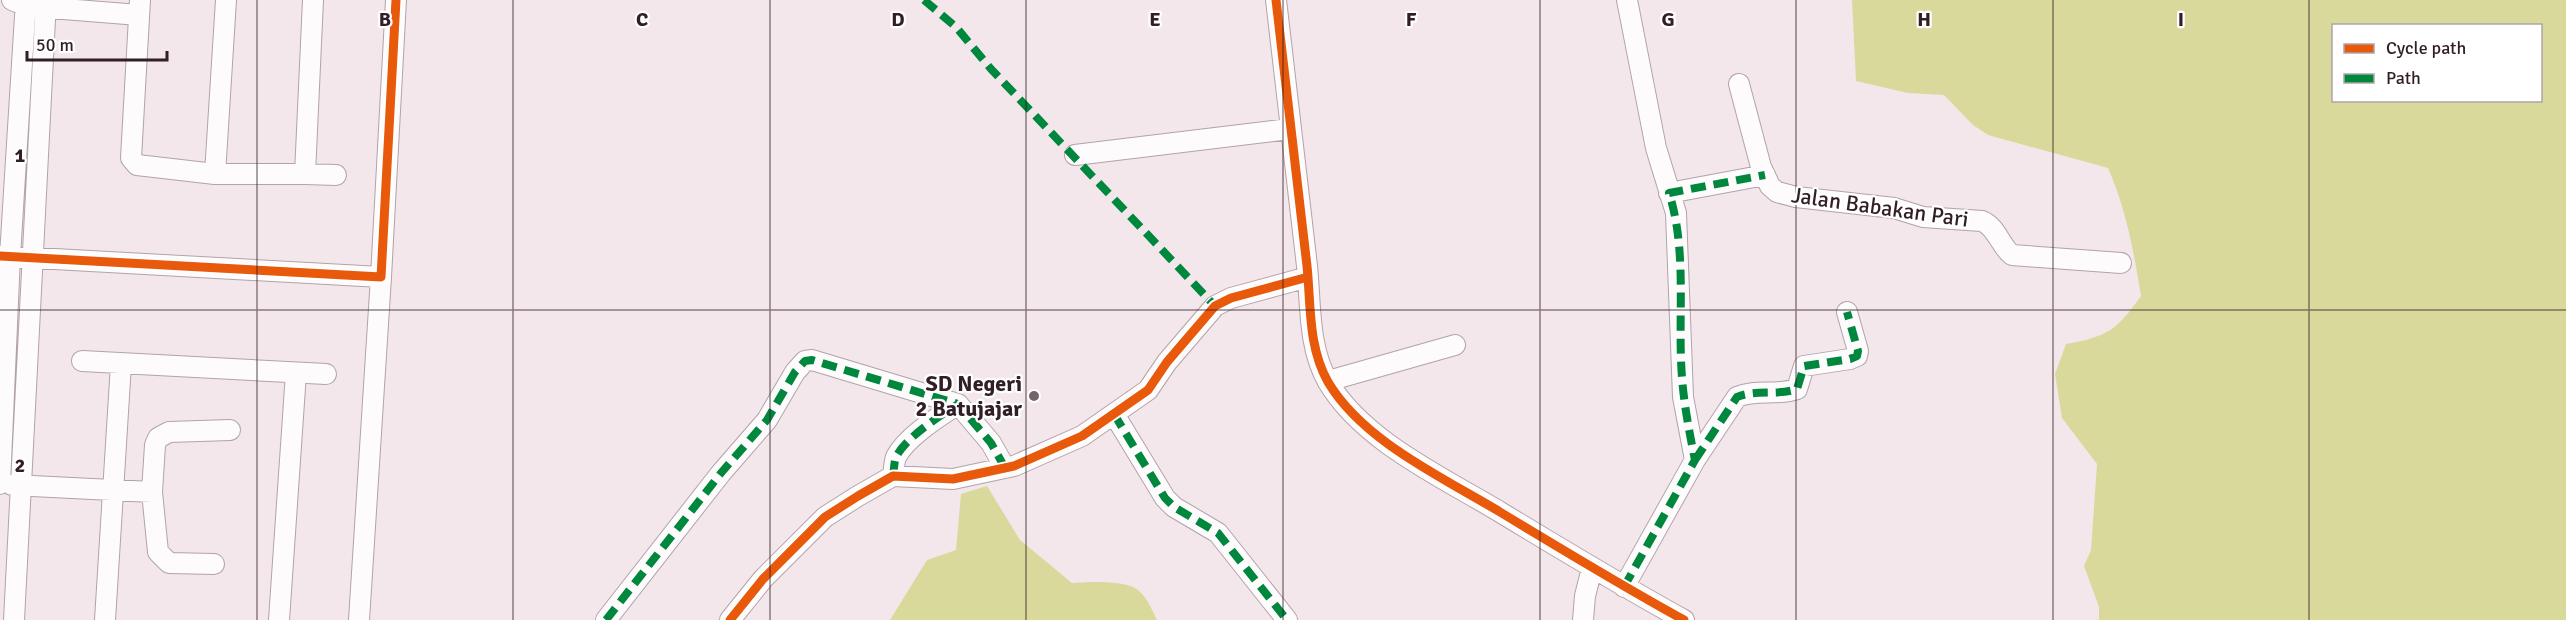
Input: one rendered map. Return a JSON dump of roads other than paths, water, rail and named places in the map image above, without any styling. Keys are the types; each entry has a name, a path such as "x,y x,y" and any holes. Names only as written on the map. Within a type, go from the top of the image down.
{"street":[{"path":"215,174 226,0"},
{"path":"304,174 313,0"},
{"path":"359,620 396,0"},
{"path":"1276,0 1289,129 1308,277 1311,327 1319,362 1328,381 1345,406 1380,438 1592,568 1684,620"},
{"path":"1627,0 1656,148 1676,213 1680,255 1683,397 1695,460"},
{"path":"31,3 140,8 131,158 137,165 215,174 336,174"},
{"path":"31,3 5,256 0,485 153,492"},
{"path":"14,620 23,485 31,257 31,3"},
{"path":"1739,84 1751,134 1765,174"},
{"path":"1075,155 1289,129"},
{"name":"Jalan Babakan Pari","path":"1669,193 1765,174 1770,186 1788,195 1883,206 1923,217 1982,221 1988,224 2004,249 2012,255 2121,263"},
{"path":"5,256 381,277"},
{"path":"730,620 763,579 825,517 893,476 953,479 1005,468 1082,436 1148,390 1167,362 1215,306 1239,295 1308,277"},
{"path":"1624,587 1695,460 1737,397 1761,393 1786,393 1797,389 1804,366 1857,356 1858,351 1847,312"},
{"path":"1328,381 1455,345"},
{"path":"606,620 721,473 767,420 795,372 805,361 812,360 958,404 991,443 1005,468"},
{"path":"82,361 326,374"},
{"path":"105,620 121,364"},
{"path":"279,620 296,374"},
{"path":"893,476 896,458 908,443 928,424 958,404"},
{"path":"1114,414 1165,498 1174,507 1218,533 1287,620"},
{"path":"214,564 169,563 163,559 155,544 153,492 155,445 163,434 230,430"},
{"path":"1583,620 1585,596 1592,568"}],"place":[{"name":"SD Negeri 2 Batujajar","path":"1034,396"}]}
